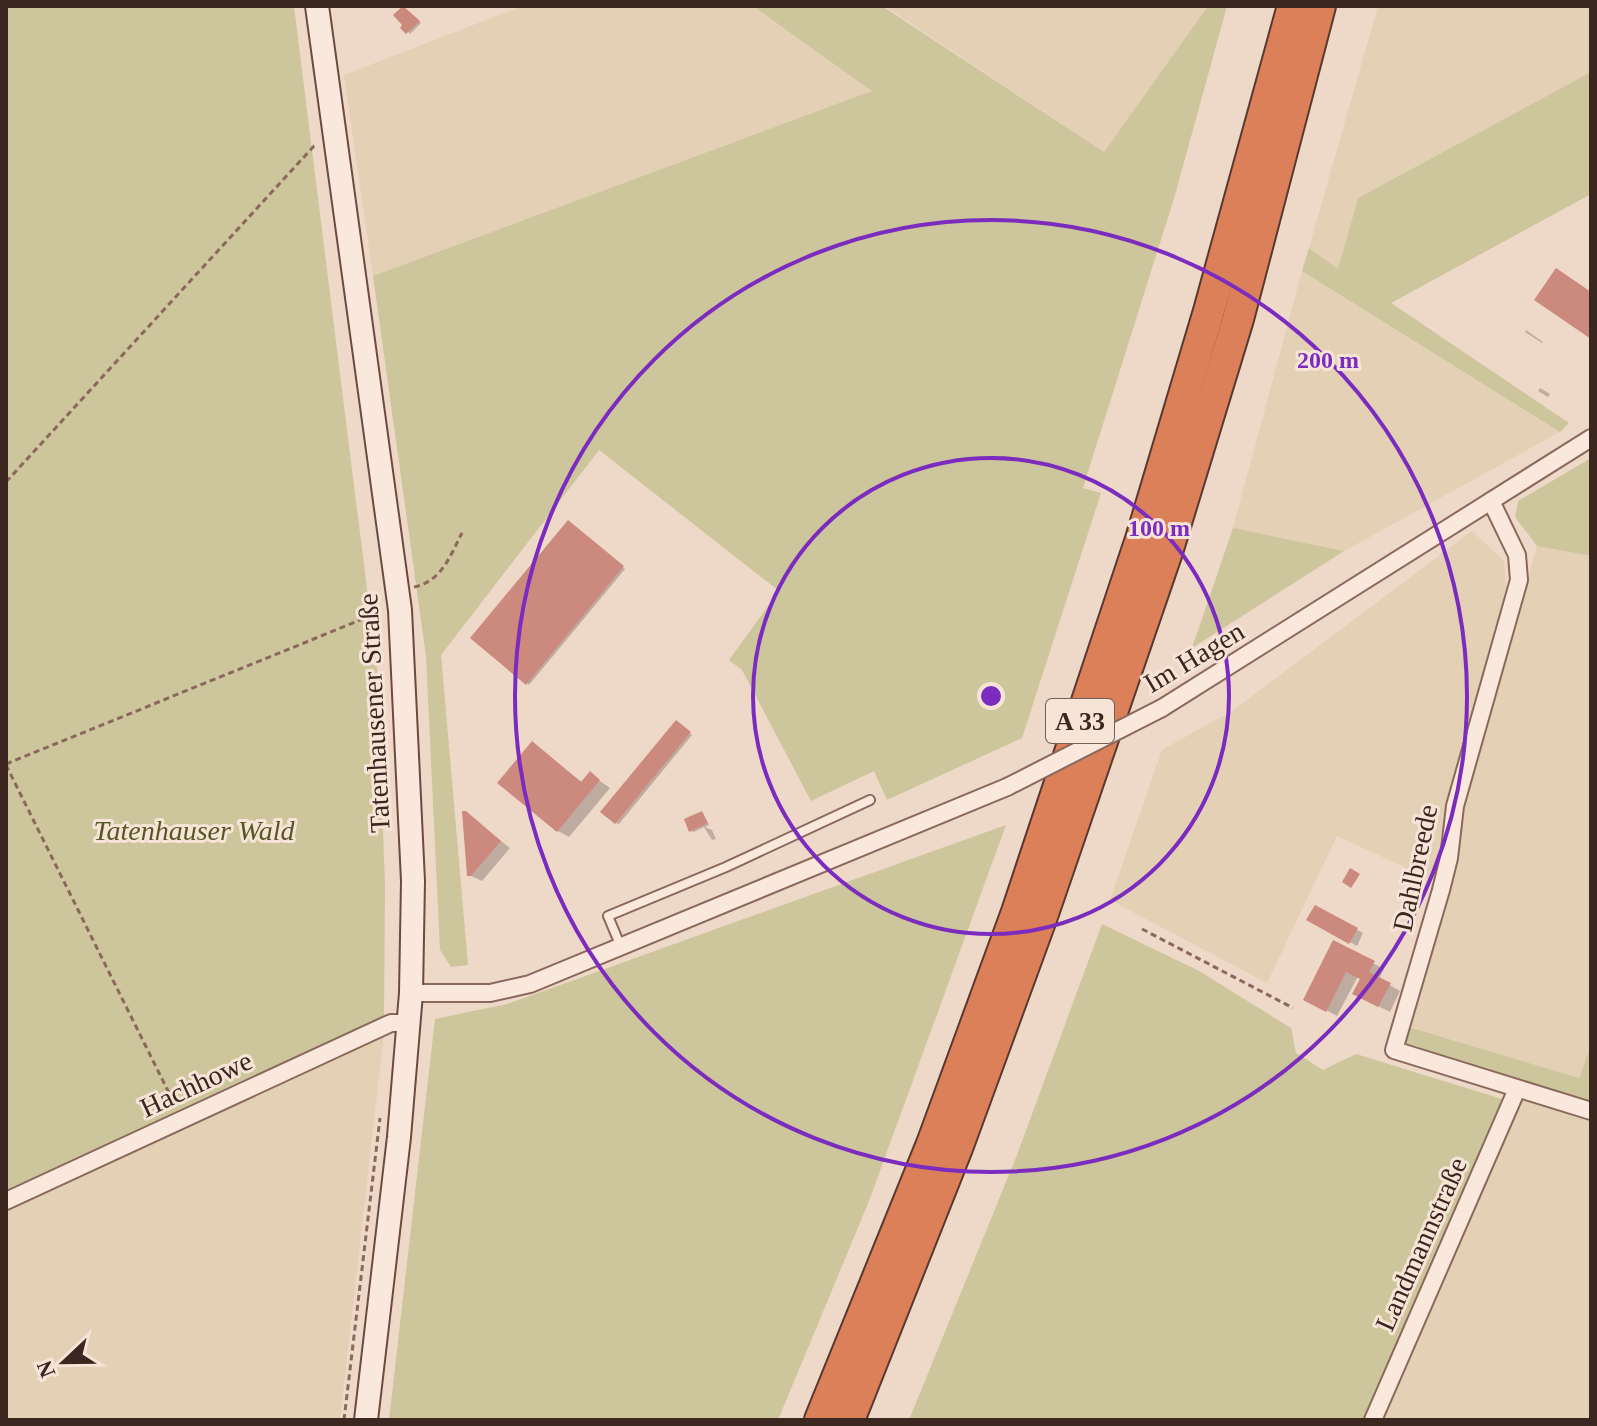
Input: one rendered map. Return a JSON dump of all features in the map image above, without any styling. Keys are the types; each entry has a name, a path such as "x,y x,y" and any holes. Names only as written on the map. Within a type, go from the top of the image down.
{"highway":[{"name":"A 33","path":"820,1420 932,1144 1017,912 1141,539 1209,311 1293,6"},
{"name":"A 33","path":"849,1420 957,1148 1041,919 1167,552 1238,319 1320,6"}],"street":[{"name":"Tatenhausener Straße","path":"317,6 398,589 405,665 413,881 409,1023 366,1420"},
{"name":"Im Hagen","path":"411,993 490,993 530,984 1007,787 1162,708 1591,438"},
{"name":"Dahlbreede","path":"1491,501 1517,555 1519,580 1455,806 1449,858 1441,890 1394,1050 1591,1111"},
{"name":"Hachhowe","path":"6,1201 391,1023 409,1023"},
{"name":"Landmannstraße","path":"1373,1420 1517,1089"}],"lane":[{"path":"621,948 608,916 726,867 870,800"}],"path":[{"path":"6,482 314,146"},
{"path":"398,589 433,580 444,568 462,533"},
{"path":"182,1119 6,764 373,613"},
{"path":"1142,929 1293,1008"},
{"path":"344,1420 381,1109"}],"shaded area":[{"path":"522,6 753,6 873,91 373,276 344,75"},
{"path":"885,6 1208,6 1104,152"},
{"path":"1378,6 1585,6 1591,11 1591,72 1358,198 1338,269 1309,248"},
{"path":"1302,271 1560,432 1344,551 1233,528"},
{"path":"1472,531 1504,561 1506,588 1447,806 1437,882 1337,836 1267,983 1110,900 1162,750 1232,711"},
{"path":"1537,546 1591,556 1591,1045 1579,1078 1408,1026 1461,806"},
{"path":"384,1032 340,1420 6,1420 6,1210"},
{"path":"1520,1098 1591,1119 1591,1420 1380,1420"}],"green space":[{"name":"Tatenhauser Wald","path":"6,6 294,6 377,669 385,885 384,1018 6,1190"},
{"path":"753,6 882,6 1104,152 1208,6 1227,6 1175,195 1083,488 1101,493 1022,738 887,800 874,771 811,801 742,670 729,660 779,591 599,450 441,655 468,965 451,967 440,950 426,656 373,276 872,91"},
{"path":"1591,72 1591,194 1391,303 1569,423 1560,432 1302,271 1309,248 1338,269 1358,198"},
{"path":"1591,458 1591,556 1537,546 1515,517 1518,501"},
{"path":"1233,528 1344,551 1192,648"},
{"path":"1006,825 869,1201 778,1420 389,1420 435,1019 507,1004"},
{"path":"1102,924 1199,971 1291,1028 1296,1053 1323,1070 1356,1054 1502,1099 1364,1420 909,1420 1017,1155"},
{"path":"1409,1027 1579,1078 1591,1045 1591,1104 1406,1043"}],"building":[{"path":"403,6 420,21 406,34 393,15"},
{"path":"1556,268 1591,292 1591,339 1534,300"},
{"path":"568,520 624,566 526,685 470,638"},
{"path":"676,720 691,732 615,824 600,812"},
{"path":"532,741 581,782 590,771 600,780 557,832 497,783"},
{"path":"462,811 466,811 501,841 471,876 467,876"},
{"path":"702,811 708,823 689,832 684,819"},
{"path":"1350,868 1360,874 1351,888 1342,882"},
{"path":"1315,905 1358,928 1349,944 1306,920"},
{"path":"1333,940 1375,961 1369,972 1391,983 1378,1007 1352,994 1360,979 1346,972 1326,1012 1303,1000"}]}
